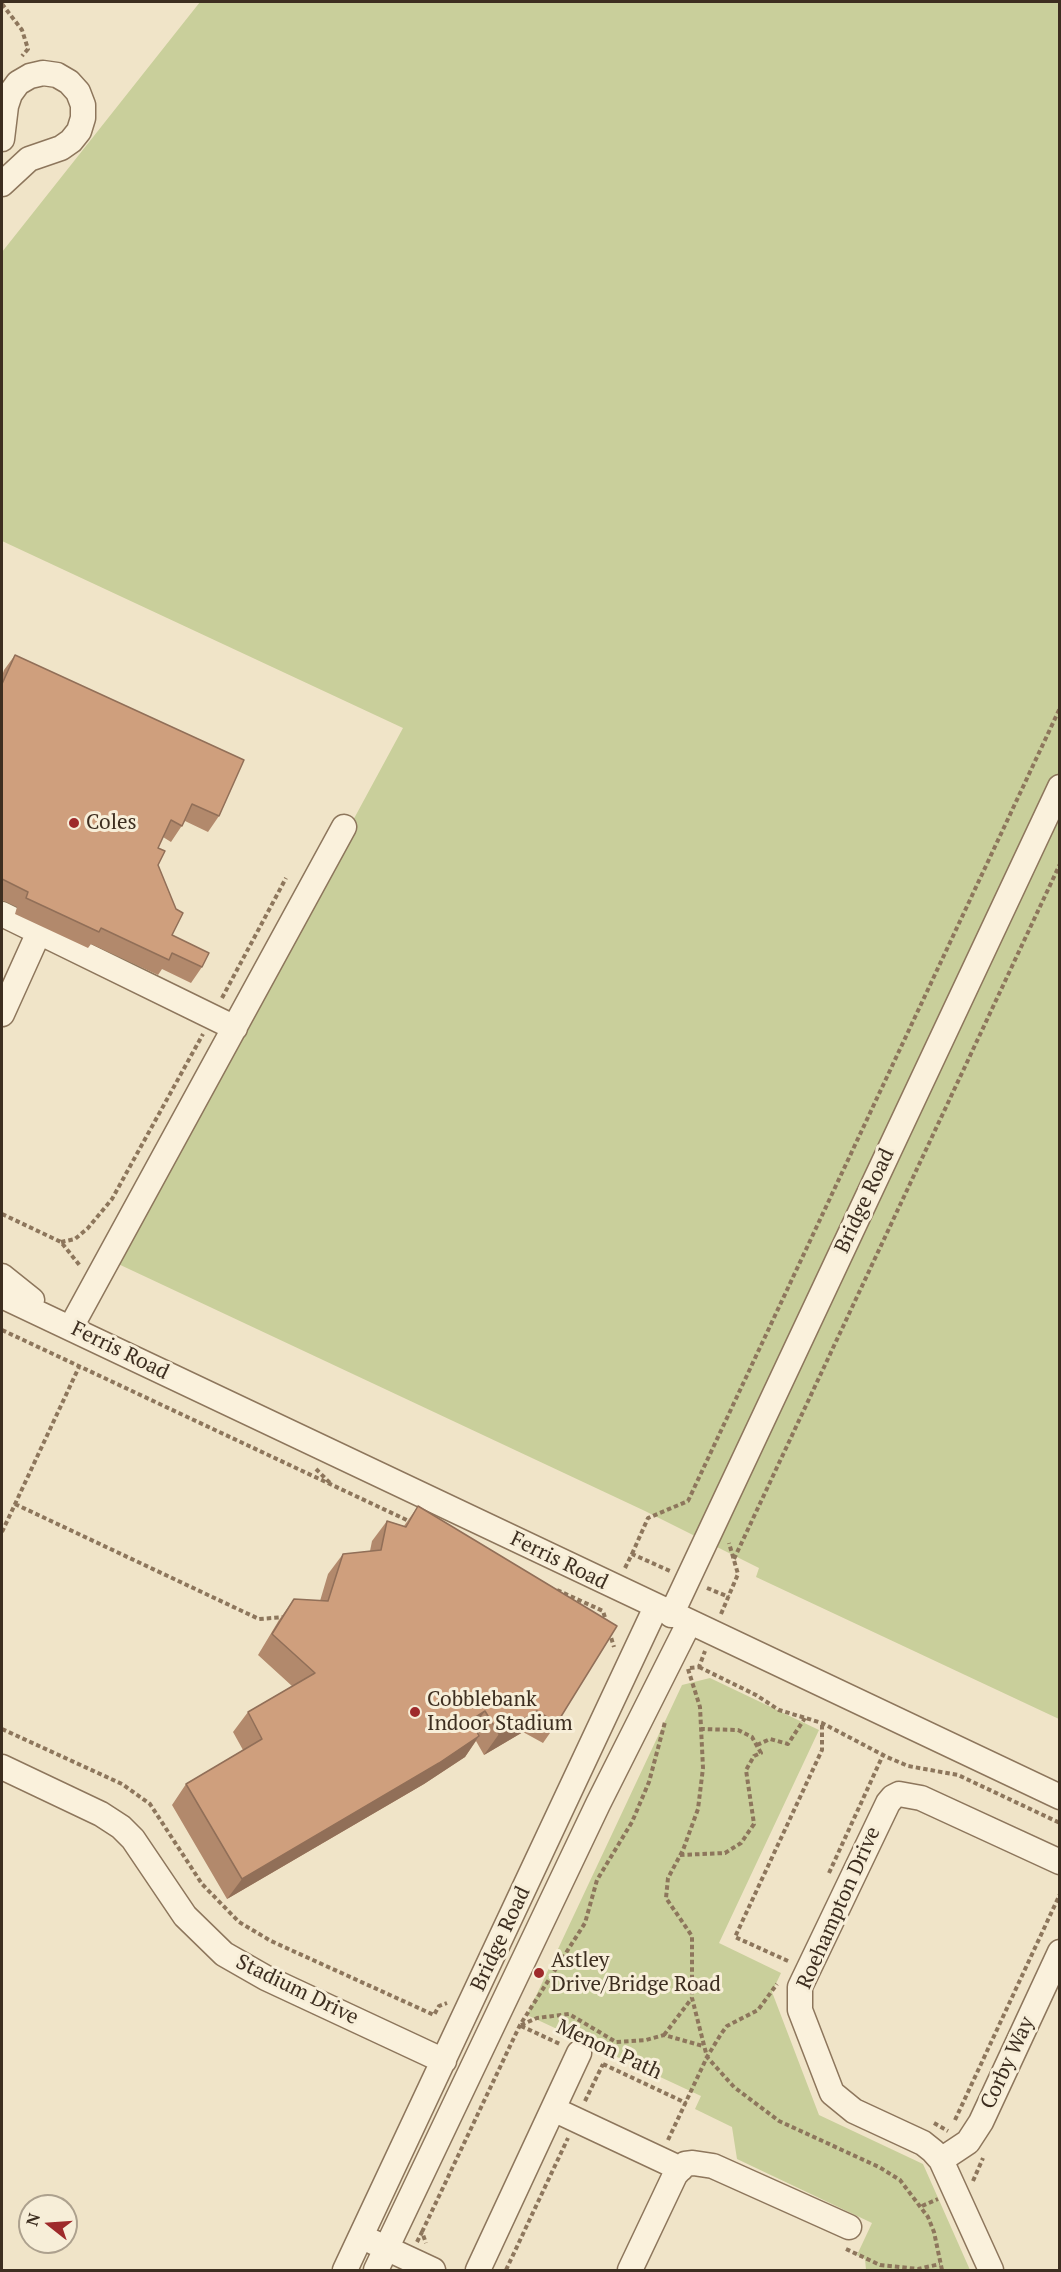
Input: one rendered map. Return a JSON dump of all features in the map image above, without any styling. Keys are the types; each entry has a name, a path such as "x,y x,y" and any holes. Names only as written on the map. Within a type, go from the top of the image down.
{"street":[{"path":"2,139 6,106 10,94 18,83 30,76 43,73 57,75 69,82 78,92 83,105 83,118 79,131 71,141 61,148 29,159 2,184"},
{"name":"Bridge Road","path":"376,2271 598,1804 688,1579 1059,787"},
{"path":"65,1325 94,1283 344,827"},
{"path":"2,914 235,1028"},
{"path":"2,1014 39,932"},
{"name":"Ferris Road","path":"2,1276 65,1325"},
{"name":"Ferris Road","path":"2,1296 1059,1797"},
{"name":"Bridge Road","path":"345,2271 444,2061 672,1615"},
{"name":"Stadium Drive","path":"2,1767 101,1814 121,1827 133,1839 185,1916 224,1954 266,1978 444,2061"},
{"name":"Roehampton Drive","path":"991,2271 949,2147 923,2143 854,2111 832,2093 800,2010 800,1988 792,1968 888,1803 899,1794 921,1798 1059,1862"},
{"name":"Corby Way","path":"949,2147 968,2142 981,2122 1059,1952"},
{"path":"478,2271 579,2053"},
{"path":"553,2109 681,2169"},
{"path":"630,2271 675,2175 685,2164 703,2163 849,2227"},
{"path":"361,2236 434,2271"}],"path":[{"path":"2,4 22,30 28,49"},
{"path":"615,1650 603,1611 648,1518 688,1501 1059,708"},
{"path":"734,1560 1059,864"},
{"path":"61,1242 75,1239 88,1228 112,1199 286,879"},
{"path":"2,1214 61,1242 94,1283"},
{"path":"2,1330 419,1526"},
{"path":"2,1532 79,1367"},
{"path":"15,1504 259,1619 294,1617"},
{"path":"632,1554 729,1597"},
{"path":"549,1586 603,1611"},
{"path":"699,1666 756,1695 779,1710 822,1723 908,1766 958,1775 1059,1824"},
{"path":"683,1678 687,1668 700,1707 703,1768 698,1809 680,1855 668,1878 666,1898 692,1936 692,1998 707,2057 734,2088 779,2121 879,2167 900,2180 928,2217 934,2232 942,2271"},
{"path":"422,2232 520,2025 585,1923 597,1880 632,1822 649,1782 667,1714"},
{"path":"757,1745 770,1739 788,1744 805,1718"},
{"path":"792,1952 792,1968 735,1937 822,1750 822,1723"},
{"path":"2,1729 123,1784 150,1804 202,1884 216,1900 247,1926 271,1941 434,2015 438,2006 448,2003 455,1994"},
{"path":"680,1855 725,1853 741,1843 754,1824 746,1770 754,1756 761,1753 757,1745 752,1737 738,1730 701,1729"},
{"path":"826,1879 883,1755"},
{"path":"949,2147 1059,1894"},
{"path":"659,2159 707,2057 727,2026 758,2010 780,1979"},
{"path":"664,2035 692,1998"},
{"path":"520,2025 537,2018 569,2014 616,2042 646,2040 664,2035 703,2046"},
{"name":"Menon Path","path":"520,2025 686,2103"},
{"path":"506,2271 603,2064"},
{"path":"925,2119 949,2147 975,2188"},
{"path":"849,2227 840,2246 880,2265 918,2269 940,2264"}],"green space":[{"path":"200,2 1059,2 1059,1719 756,1577 759,1568 645,1511 114,1262 403,728 2,541 2,252"},
{"path":"710,1678 819,1730 719,1943 781,1973 772,1992 819,2115 923,2164 970,2270 866,2270 865,2259 857,2255 872,2223 737,2159 732,2127 695,2109 701,2096 527,2015 682,1685"}],"building":[{"path":"15,655 244,760 219,816 192,804 182,826 171,820 158,848 165,851 158,865 176,909 183,913 172,935 209,953 202,967 172,953 169,960 101,928 99,932 26,898 28,892 2,879 2,684"},
{"name":"Cobblebank Indoor Stadium","path":"418,1506 617,1626 557,1723 537,1711 499,1734 485,1711 471,1720 479,1736 439,1763 242,1879 186,1784 262,1739 248,1712 315,1673 272,1634 294,1599 328,1601 343,1554 381,1550 387,1521 406,1527"}],"place":[{"name":"Coles","path":"74,823"},
{"name":"Cobblebank Indoor Stadium","path":"415,1712"},
{"name":"Astley Drive/Bridge Road","path":"539,1973"}]}
